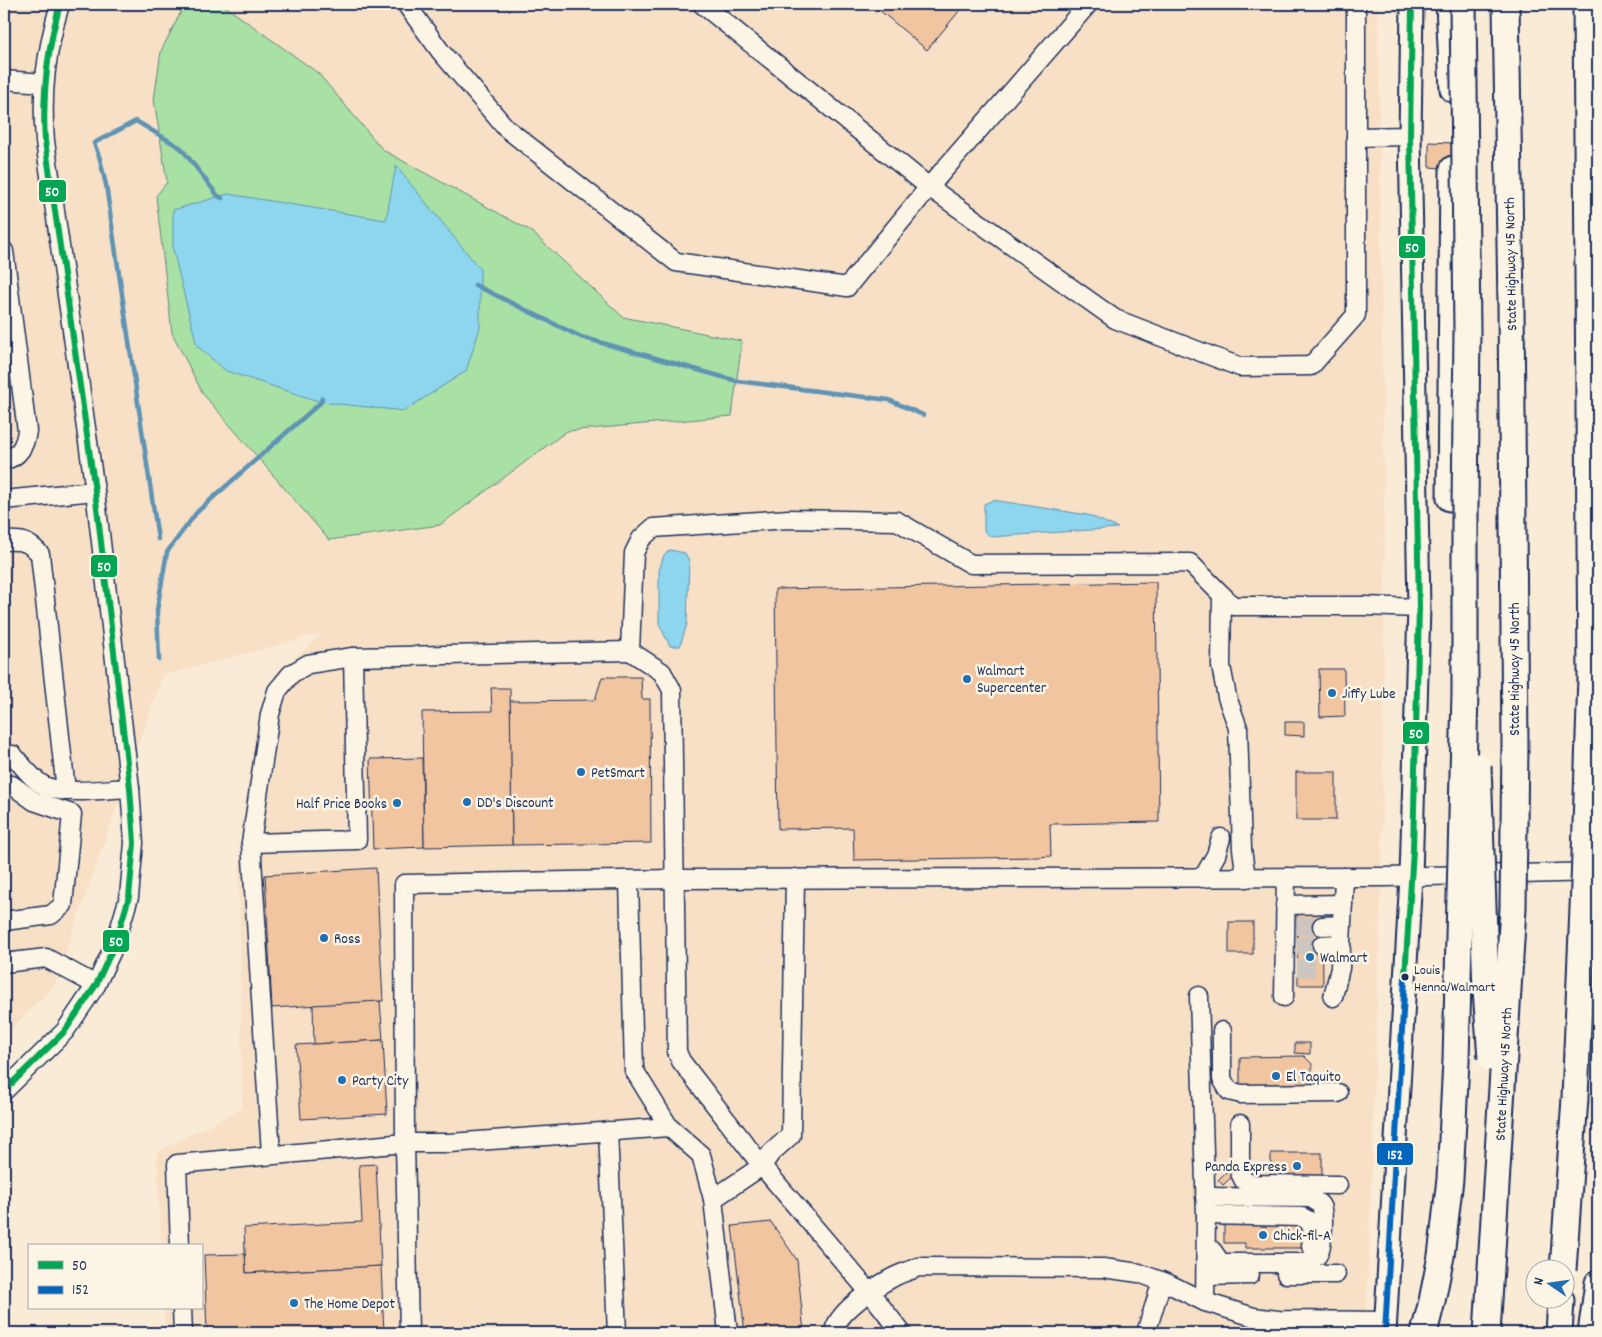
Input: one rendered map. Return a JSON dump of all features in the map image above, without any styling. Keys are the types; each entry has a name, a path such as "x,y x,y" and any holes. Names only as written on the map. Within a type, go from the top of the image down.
{"highway":[{"path":"1449,4 1455,144"},
{"path":"1424,1333 1442,1246 1450,1180 1456,1061 1466,666 1464,506 1467,330 1463,4"},
{"name":"State Highway 45 North","path":"1487,1333 1513,908 1515,746 1506,4"},
{"path":"1564,1260 1575,1098 1591,677 1586,4"},
{"path":"1453,170 1450,498 1476,719 1486,990 1498,1152"},
{"path":"1591,1333 1598,1283"},
{"path":"1559,1333 1560,1310"}],"main road":[{"path":"1385,1327 1412,876 1418,608 1410,136 1412,4"}],"street":[{"path":"5,1091 65,1031 96,985 115,944 129,897 134,843 130,788 94,491 48,169 43,112 44,83 53,29 60,4"},
{"path":"406,4 441,52 506,128 676,262 847,287 929,187 1088,4"},
{"path":"702,4 929,187 1115,319 1240,366 1311,366 1356,315 1356,4"},
{"path":"4,80 44,83"},
{"path":"1356,137 1410,136"},
{"path":"4,251 27,431 26,440 17,455 9,460 4,460"},
{"path":"4,500 94,491"},
{"path":"630,651 634,553 641,539 652,528 790,519 897,521 971,564 1190,563 1233,606 1418,608"},
{"path":"4,541 18,540 31,544 40,554 66,790"},
{"path":"1222,595 1222,666 1227,697 1238,728 1242,849 1246,878"},
{"path":"271,1154 251,843 270,714 277,691 291,674 308,664 353,657 630,651 662,672 672,690 677,1052 681,1061 762,1166 902,1333"},
{"path":"251,843 357,840 353,657"},
{"path":"4,756 13,755 32,775 46,786 66,790 130,788"},
{"path":"4,786 12,786 34,801 72,814 63,906 51,915 4,921"},
{"path":"1203,878 1216,855 1221,838"},
{"path":"409,1333 404,1143 404,884 794,878 1286,878 1598,872"},
{"path":"1333,997 1332,968 1341,944 1344,877"},
{"path":"712,1199 762,1166 771,1153 792,1135 794,878"},
{"path":"1284,997 1291,968 1291,926 1285,904 1286,878"},
{"path":"629,880 634,1070 669,1126 701,1155 712,1199 728,1333"},
{"path":"1285,904 1343,904"},
{"path":"1322,926 1341,925"},
{"path":"1322,945 1341,944"},
{"path":"4,963 46,958 96,985"},
{"path":"1199,996 1205,1197 1209,1243 1205,1302"},
{"path":"1222,1031 1222,1079 1229,1090 1241,1094 1338,1093"},
{"path":"1240,1124 1240,1173 1244,1181 1254,1184 1338,1186"},
{"path":"180,1244 178,1164 404,1143 450,1143 669,1126"},
{"path":"608,1131 617,1333"},
{"path":"1205,1197 1311,1198 1322,1208 1322,1246 1312,1260 1303,1263 1220,1263 1209,1243"},
{"path":"1206,1215 1302,1217 1308,1220 1312,1226 1313,1235 1310,1248 1304,1254 1224,1254 1209,1243"},
{"path":"834,1333 834,1327 848,1310 893,1277 918,1268 1103,1268 1140,1273 1162,1281 1205,1302 1254,1317 1385,1327"},
{"path":"1206,1276 1336,1274"},
{"path":"1146,1333 1162,1281"},
{"path":"182,1310 183,1333"}],"shaded area":[{"path":"4,4 1378,4 1385,578 1382,853 1368,1283 1364,1333 32,1333 164,1326 164,1310 202,1310 202,1244 161,1244 157,1152 242,1108 239,872 247,788 260,708 267,690 281,670 323,633 163,675 54,986 4,1036"}],"green space":[{"path":"185,4 222,4 318,73 383,150 531,231 623,317 742,341 732,416 567,431 440,525 329,540 203,394 172,333 156,196 167,182 154,100 161,51"}],"water":[{"path":"396,166 480,269 480,328 466,371 404,411 321,402 226,371 197,346 173,250 173,210 228,194 386,220"},
{"path":"993,500 1088,515 1118,528 991,537 984,531 984,504"},
{"path":"670,550 685,553 689,561 687,624 680,646 670,646 659,624 659,570 664,555"}],"building":[{"path":"872,4 965,4 927,50"},
{"path":"1478,141 1478,166 1453,169 1429,167 1429,142 1455,143"},
{"name":"Walmart Supercenter","path":"1156,582 1159,822 1050,824 1051,856 1037,857 854,860 853,828 778,829 775,589"},
{"name":"Jiffy Lube","path":"1319,669 1344,669 1345,716 1320,717"},
{"name":"PetSmart","path":"602,677 641,677 642,699 650,699 651,843 512,845 510,701 595,700"},
{"name":"DD's Discount","path":"491,688 510,688 512,845 424,847 422,712 492,711"},
{"path":"1285,722 1304,722 1304,736 1285,735"},
{"name":"Half Price Books","path":"422,758 424,847 373,849 370,759"},
{"path":"1296,772 1336,772 1336,820 1296,820"},
{"name":"Ross","path":"376,868 383,1001 272,1008 265,875"},
{"name":"Walmart","path":"1322,908 1323,985 1298,985 1297,909"},
{"path":"1229,922 1253,922 1253,954 1229,954"},
{"path":"380,1001 383,1040 314,1044 313,1005"},
{"name":"Party City","path":"383,1040 387,1114 301,1119 296,1045"},
{"path":"1295,1043 1310,1043 1310,1054 1295,1053"},
{"name":"El Taquito","path":"1304,1056 1312,1064 1312,1089 1240,1089 1240,1057"},
{"name":"Panda Express","path":"1271,1153 1322,1153 1322,1179 1271,1179"},
{"path":"376,1164 381,1266 246,1273 244,1228 362,1222 359,1165"},
{"path":"1229,1169 1235,1174 1223,1185 1218,1180"},
{"name":"Chick-fil-A","path":"1262,1205 1288,1205 1288,1226 1302,1226 1303,1248 1245,1248 1245,1243 1224,1243 1224,1224 1275,1224 1263,1211"},
{"path":"771,1222 797,1260 804,1333 745,1333 732,1226"},
{"name":"The Home Depot","path":"245,1254 246,1273 381,1266 384,1333 207,1333 204,1255"}],"waterway":[{"path":"158,539 106,185 94,143 136,121 181,148 218,196 222,198"},
{"path":"475,285 581,337 737,381 889,400 923,415"},
{"path":"159,660 157,610 167,552 197,512 321,402 322,398"}],"tunnel":[{"path":"1297,926 1322,926"},
{"path":"1297,946 1322,945"},
{"path":"1297,968 1323,968"}],"transit line":[{"name":"50","path":"4,1091 65,1031 96,985 115,944 129,897 134,843 130,788 95,491 45,141 44,106 46,72 60,4"},
{"name":"50","path":"1405,976 1413,850 1419,608 1410,136 1412,4"},
{"name":"152","path":"1385,1333 1405,976"}],"place":[{"name":"Walmart Supercenter","path":"967,679"},
{"name":"Jiffy Lube","path":"1332,693"},
{"name":"PetSmart","path":"581,772"},
{"name":"DD's Discount","path":"467,802"},
{"name":"Half Price Books","path":"397,803"},
{"name":"Ross","path":"324,938"},
{"name":"Walmart","path":"1310,957"},
{"name":"Louis Henna/Walmart","path":"1405,977"},
{"name":"El Taquito","path":"1276,1076"},
{"name":"Party City","path":"342,1080"},
{"name":"Panda Express","path":"1297,1166"},
{"name":"Chick-fil-A","path":"1263,1235"},
{"name":"The Home Depot","path":"294,1303"}]}
